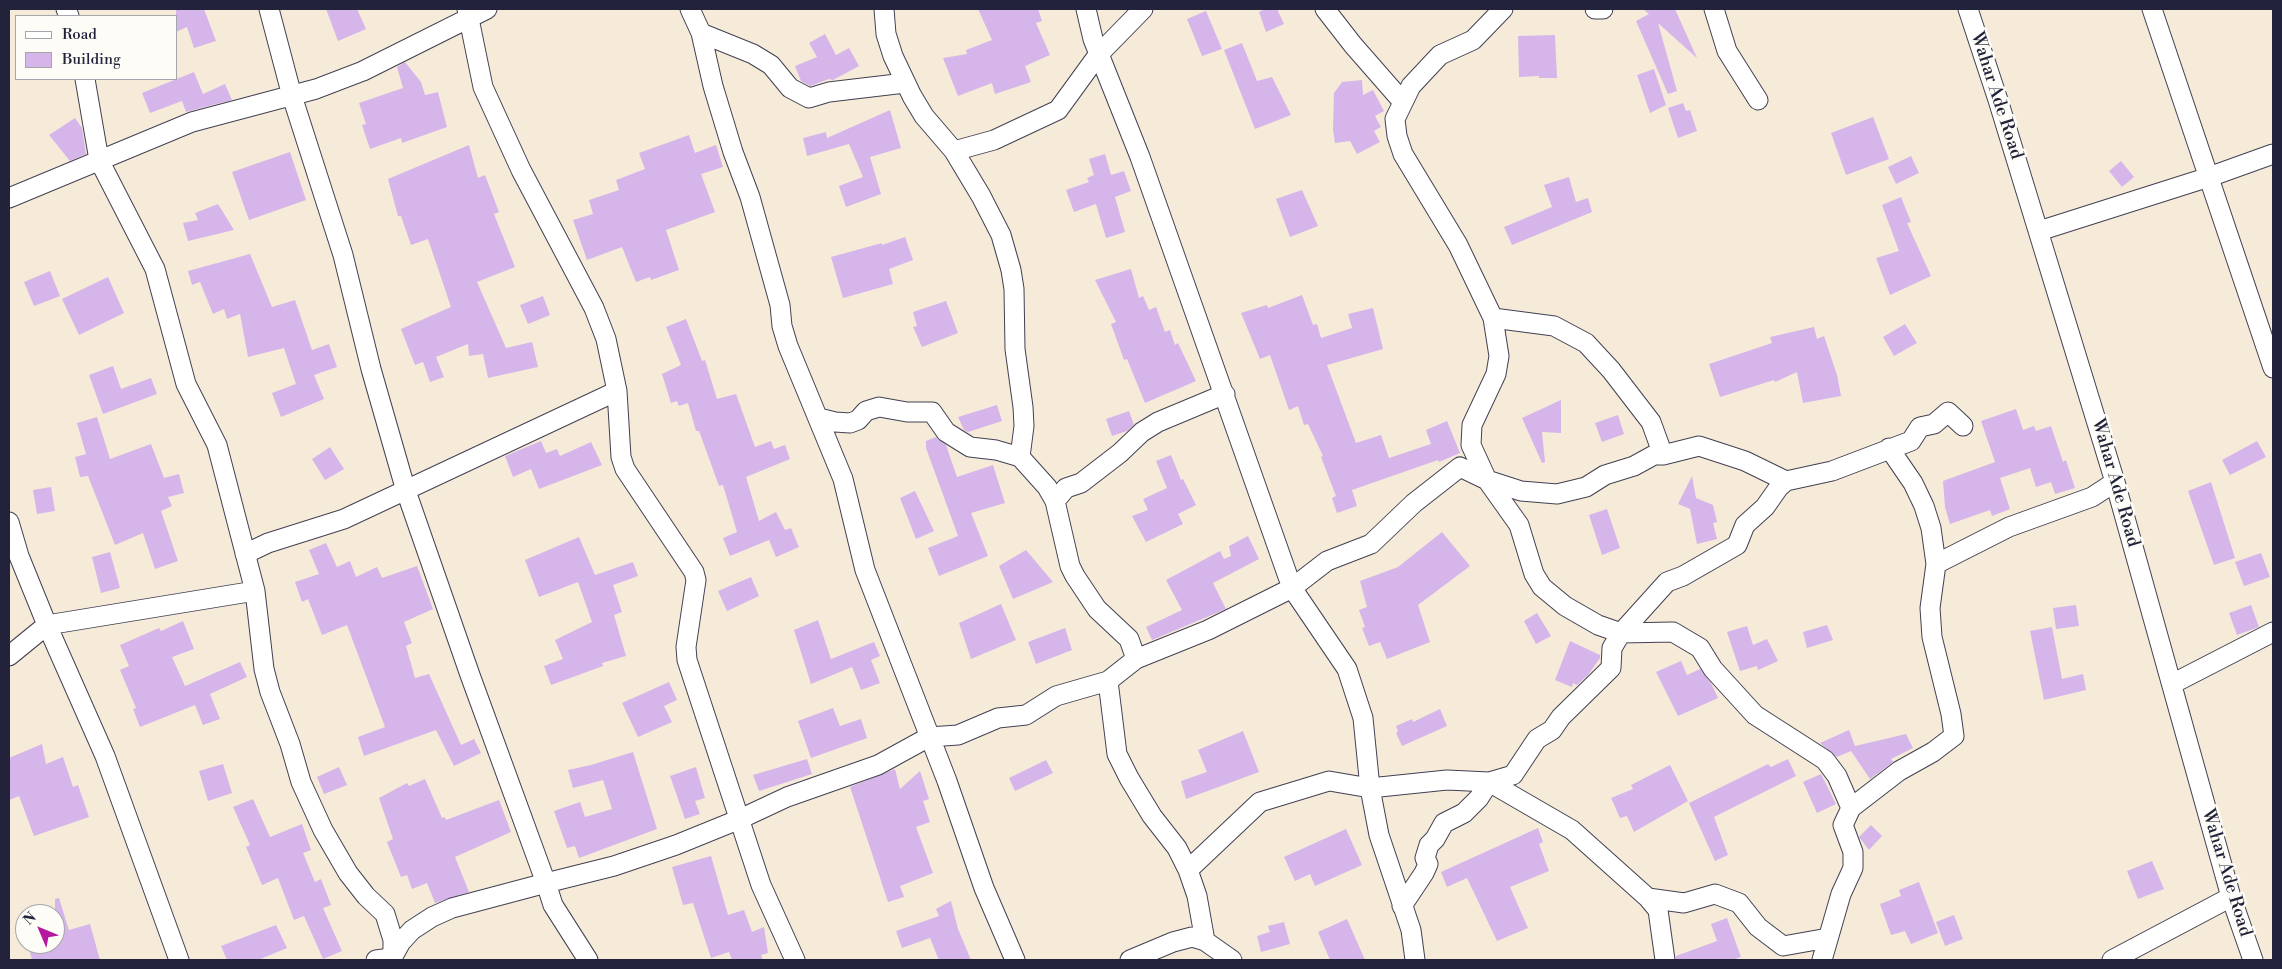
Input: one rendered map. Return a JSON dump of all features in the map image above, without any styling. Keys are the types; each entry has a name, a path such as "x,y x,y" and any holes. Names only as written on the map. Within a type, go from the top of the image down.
{"street":[{"path":"269,9 292,96 343,255 371,369 406,491 553,906 588,960"},
{"path":"9,198 192,122 292,96 363,72 468,14 487,9"},
{"path":"690,9 701,33 713,86 755,215 780,305 782,326 788,346 843,479 865,570 947,781 984,888 1015,960"},
{"path":"884,9 886,34 892,56 905,83 924,116 954,151 981,196 1001,235 1011,270 1014,289 1015,348 1024,426 1020,457"},
{"path":"1086,9 1098,54 1140,157 1292,588 1347,669 1363,718 1370,788 1379,835 1411,930 1414,960"},
{"path":"954,151 994,140 1058,110 1098,54 1142,9"},
{"path":"1325,9 1353,45 1402,101"},
{"path":"1503,9 1473,40 1440,55 1411,86 1402,101 1395,119 1397,136 1403,154 1458,245 1494,318 1499,356 1496,374 1472,425 1471,445 1480,468 1519,525 1534,574 1542,587 1578,615 1621,634 1673,632 1700,648 1713,669 1755,715 1825,760 1837,776 1851,808"},
{"path":"1595,9 1603,9"},
{"path":"1714,9 1727,51 1758,100"},
{"name":"Wahar Ade Road","path":"1968,9 2115,482 2231,897 2253,960"},
{"path":"2152,9 2273,368"},
{"path":"468,14 483,87 521,170 594,308 606,339 617,391 621,457 625,469 694,572 696,580 686,647 687,660 761,885 795,960"},
{"path":"701,33 753,54 771,65 790,88 809,98 829,92 905,83"},
{"path":"86,80 99,160 155,269 186,384 217,445 255,591 264,669 270,692 290,744 301,782 323,830 348,873 366,896 385,914 393,940 386,959"},
{"path":"2038,231 2209,177 2273,154"},
{"path":"1494,318 1554,326 1586,342 1651,422 1663,455"},
{"path":"245,554 268,543 344,519 617,391"},
{"path":"1055,501 1066,488 1081,483 1120,453 1142,432 1158,422 1225,394"},
{"path":"819,418 850,423 858,420 866,411 879,407 907,412 932,412 946,432 970,447 996,450 1020,457 1047,487 1055,501 1070,566 1075,576 1097,608 1129,639 1136,659"},
{"path":"1188,870 1260,802 1329,781 1370,788 1447,780 1489,782 1513,775 1537,739 1552,730 1562,717 1611,668 1612,648 1640,610 1667,582 1683,576 1737,545 1745,525 1765,507 1779,487 1786,481 1832,472 1889,448 1911,441 1920,427 1934,424 1948,412 1962,426"},
{"path":"386,959 412,930 432,917 452,908 614,866 676,845 740,819 786,797 878,765 929,737 958,735 998,718 1026,715 1056,696 1108,681 1136,659 1208,630 1292,588 1327,561 1371,544 1414,503 1460,468 1487,480 1521,491 1556,494 1586,487 1605,475 1634,466 1654,455 1663,455 1699,446 1754,465 1786,481"},
{"path":"1822,960 1841,894 1853,868 1853,852 1843,825 1851,808 1900,771 1933,752 1954,736 1951,714 1932,637 1930,608 1936,564 1930,528 1924,506 1913,483 1889,448"},
{"path":"1936,564 2009,527 2092,498 2115,482"},
{"path":"9,522 19,556 47,625 105,756 179,960"},
{"path":"9,656 47,625 255,591"},
{"path":"2172,684 2273,632"},
{"path":"1108,681 1117,754 1152,816 1177,848 1188,870 1197,896 1205,941"},
{"path":"1489,782 1572,830 1648,898 1658,910 1665,960"},
{"path":"1402,906 1421,880 1428,864 1425,858 1428,845 1435,839 1444,823 1464,812 1479,798 1489,782"},
{"path":"1648,898 1684,903 1715,894 1739,903 1758,927 1783,946 1828,938"},
{"path":"2112,960 2231,897"},
{"path":"1130,960 1173,942 1192,937 1205,941 1232,960"}],"building":[{"path":"176,9 204,9 216,41 194,48 187,27 178,31 178,15 176,15"},
{"path":"326,9 357,9 366,29 338,41"},
{"path":"978,9 1038,9 1042,21 1036,23 1050,55 1025,66 1031,82 995,94 992,83 958,96 943,58 967,54 966,50 992,40"},
{"path":"1266,9 1277,9 1284,24 1266,32 1259,12"},
{"path":"1643,9 1675,9 1697,58 1658,23 1677,91 1668,94 1636,21 1649,14"},
{"path":"1206,11 1222,49 1202,56 1187,19"},
{"path":"825,34 836,55 849,48 859,66 833,80 829,79 810,86 801,81 795,66 817,57 809,43"},
{"path":"1555,35 1557,78 1539,78 1539,76 1519,77 1518,36"},
{"path":"1242,43 1257,81 1272,77 1291,115 1255,129 1224,50"},
{"path":"405,62 421,82 425,95 438,92 447,127 402,143 401,138 370,149 362,125 366,124 359,103 403,88 397,67"},
{"path":"1654,69 1666,105 1650,113 1637,75"},
{"path":"194,72 203,94 225,84 232,100 186,112 182,101 150,113 142,93"},
{"path":"1362,80 1363,95 1373,90 1384,111 1375,116 1381,127 1374,131 1380,142 1357,154 1350,141 1335,143 1333,129 1334,93 1342,82"},
{"path":"1683,103 1686,111 1690,110 1697,131 1678,138 1668,108"},
{"path":"890,110 901,148 870,157 881,194 846,207 839,186 863,177 849,144 807,156 803,138 826,132 827,138"},
{"path":"1873,117 1889,159 1846,175 1831,133"},
{"path":"75,118 82,128 86,154 70,161 49,135"},
{"path":"689,135 695,153 716,145 723,167 701,174 715,212 666,230 679,270 651,280 650,277 636,282 622,247 587,260 573,220 593,214 589,200 619,190 616,180 645,169 639,153"},
{"path":"469,145 478,178 485,175 499,212 494,214 515,267 477,282 506,348 532,342 538,367 488,378 483,354 469,356 468,344 436,357 444,377 430,382 423,362 415,365 401,329 451,307 428,239 411,245 401,216 398,216 388,179"},
{"path":"290,152 306,200 249,220 232,172"},
{"path":"1105,154 1111,175 1124,171 1131,191 1115,197 1125,232 1106,238 1096,204 1074,212 1066,190 1089,182 1087,178 1094,175 1089,159"},
{"path":"1911,156 1919,173 1896,184 1888,167"},
{"path":"2121,161 2134,177 2122,187 2109,171"},
{"path":"1569,177 1576,202 1588,198 1592,212 1512,245 1504,227 1552,207 1544,185"},
{"path":"1302,190 1318,226 1290,237 1276,199"},
{"path":"1901,197 1911,222 1907,223 1931,276 1890,295 1876,258 1899,251 1882,205"},
{"path":"218,204 234,230 188,241 183,223 198,220 195,213"},
{"path":"905,237 913,260 889,269 893,284 843,298 831,257 882,243 882,245"},
{"path":"250,254 272,307 295,300 312,350 329,344 337,367 314,375 324,399 281,417 272,393 296,384 284,348 248,357 240,314 227,319 224,309 213,314 200,282 192,285 188,271"},
{"path":"1131,269 1139,298 1143,296 1149,310 1156,307 1165,332 1170,330 1175,345 1178,343 1196,381 1145,403 1127,359 1124,360 1111,324 1116,322 1095,280"},
{"path":"50,271 60,296 34,306 24,282"},
{"path":"108,277 124,313 79,335 62,299"},
{"path":"1302,295 1313,325 1317,324 1321,338 1352,328 1348,314 1373,308 1383,349 1327,365 1356,443 1381,435 1389,458 1431,444 1426,430 1447,421 1460,453 1439,462 1438,460 1352,490 1357,506 1337,513 1332,498 1336,496 1321,457 1323,456 1308,424 1304,425 1298,406 1289,410 1270,355 1260,359 1241,313 1267,305 1268,308"},
{"path":"543,296 550,315 528,324 520,305"},
{"path":"946,301 958,333 922,347 913,327 917,326 913,312"},
{"path":"686,319 702,361 705,360 717,399 736,394 755,447 771,441 774,449 785,445 790,459 746,477 759,521 776,512 785,530 791,528 799,547 776,557 769,540 730,556 723,538 737,532 723,485 719,486 699,431 696,431 688,403 679,406 677,401 671,403 662,374 681,365 666,327"},
{"path":"1905,324 1917,343 1894,356 1883,337"},
{"path":"1814,327 1817,339 1824,336 1837,375 1841,396 1803,403 1797,372 1775,382 1774,380 1720,397 1709,364 1772,343 1770,337"},
{"path":"113,366 121,389 151,378 157,394 103,414 89,375"},
{"path":"1561,400 1561,433 1542,432 1545,462 1542,463 1522,418"},
{"path":"997,405 1002,421 968,432 964,430 958,417"},
{"path":"2016,409 2023,430 2034,426 2036,431 2051,426 2063,462 2066,460 2075,488 2055,494 2051,482 2036,487 2030,468 2000,478 2010,509 1992,516 1990,510 1950,524 1945,507 1943,481 1995,462 1981,421"},
{"path":"1129,411 1134,425 1127,431 1112,436 1106,419"},
{"path":"1618,415 1624,434 1602,442 1595,423"},
{"path":"97,417 110,459 151,444 164,478 179,474 184,493 168,497 172,506 161,511 178,561 155,569 143,533 115,545 88,476 80,477 75,457 86,454 77,423"},
{"path":"936,437 946,445 957,477 993,465 1005,503 971,513 988,556 939,576 928,548 958,536 926,448 926,441"},
{"path":"541,441 546,453 557,449 560,456 591,442 602,465 539,489 531,469 513,477 505,456"},
{"path":"2257,441 2266,457 2230,475 2222,460"},
{"path":"330,447 344,469 325,480 312,459"},
{"path":"1171,455 1181,480 1183,479 1196,505 1178,514 1183,524 1146,542 1132,516 1148,510 1143,499 1167,488 1156,461"},
{"path":"1692,476 1696,498 1713,505 1717,522 1713,523 1717,539 1697,544 1690,509 1678,504"},
{"path":"2211,482 2235,558 2214,565 2188,491"},
{"path":"51,487 55,511 37,514 33,490"},
{"path":"915,491 934,531 916,539 900,498"},
{"path":"1607,509 1620,548 1602,555 1589,515"},
{"path":"1442,532 1470,566 1418,605 1430,642 1387,659 1380,642 1369,646 1362,628 1365,627 1359,610 1367,607 1360,581 1398,567"},
{"path":"1248,536 1259,559 1213,583 1226,609 1152,640 1146,627 1182,610 1166,580 1220,551 1224,559 1231,556 1229,546"},
{"path":"579,537 595,575 633,562 638,576 613,585 622,612 614,615 626,656 602,663 603,666 551,685 544,666 563,659 555,640 592,622 578,582 539,597 525,560"},
{"path":"326,543 337,567 350,561 356,577 377,567 382,578 417,566 433,609 404,622 412,643 406,646 415,678 429,674 461,745 474,739 481,753 454,766 436,730 364,756 358,737 385,727 347,625 322,635 308,599 302,602 295,582 319,574 309,550"},
{"path":"1026,550 1053,582 1013,599 999,566"},
{"path":"110,552 120,588 101,593 92,557"},
{"path":"2261,553 2270,577 2244,586 2235,562"},
{"path":"751,577 759,596 727,611 718,591"},
{"path":"1001,604 1016,640 971,659 959,623"},
{"path":"2076,605 2079,626 2056,629 2053,608"},
{"path":"2251,605 2259,627 2237,635 2229,613"},
{"path":"1537,613 1551,636 1536,644 1524,621"},
{"path":"818,620 831,659 874,642 880,656 871,660 880,683 861,690 852,667 811,684 794,630"},
{"path":"183,621 194,649 172,657 185,686 240,662 247,677 210,694 220,719 203,725 195,705 140,727 133,709 136,708 120,670 129,666 120,645 159,628 161,631"},
{"path":"1827,625 1833,640 1807,648 1803,632"},
{"path":"1747,626 1753,645 1767,639 1778,661 1758,670 1757,666 1740,671 1727,632"},
{"path":"2052,627 2062,679 2083,674 2086,690 2044,700 2030,631"},
{"path":"1065,628 1072,650 1036,664 1028,642"},
{"path":"1570,641 1600,655 1600,658 1588,675 1577,685 1573,683 1572,687 1555,680"},
{"path":"1681,661 1687,675 1700,669 1711,683 1718,698 1678,716 1656,672"},
{"path":"669,682 677,700 664,706 672,722 638,737 622,703"},
{"path":"833,708 840,726 861,719 867,738 811,758 798,721"},
{"path":"1440,709 1447,726 1402,746 1396,733 1398,731 1396,726 1412,719 1413,722"},
{"path":"1849,730 1855,746 1906,734 1913,748 1891,759 1893,762 1870,779 1851,751 1837,757 1820,743"},
{"path":"1243,731 1259,772 1186,799 1181,781 1207,772 1198,750"},
{"path":"42,744 46,764 63,757 73,787 78,785 89,817 34,836 19,796 9,800 9,758"},
{"path":"633,752 657,829 579,858 575,846 567,848 554,811 580,802 585,817 612,809 603,780 573,788 568,770"},
{"path":"807,759 812,774 759,791 753,775"},
{"path":"1788,759 1796,776 1714,817 1728,855 1715,861 1689,803 1768,764 1771,767"},
{"path":"1046,760 1053,773 1015,791 1009,778"},
{"path":"223,764 232,793 208,801 199,771"},
{"path":"1670,765 1688,801 1634,832 1627,816 1620,818 1611,798 1633,789 1631,785"},
{"path":"339,767 347,785 324,794 317,777"},
{"path":"696,767 705,798 695,801 700,814 685,819 670,776"},
{"path":"895,769 900,789 920,771 929,799 923,801 930,822 916,827 933,873 900,886 904,897 888,902 850,787"},
{"path":"1821,774 1836,804 1817,813 1803,782"},
{"path":"425,779 442,818 445,817 446,820 499,800 511,832 455,857 469,892 435,903 427,883 412,889 407,875 401,877 387,842 393,839 379,798 407,783 409,786"},
{"path":"253,799 270,837 302,824 311,850 303,853 315,882 321,879 331,905 323,908 342,951 323,959 304,916 294,920 278,878 262,885 246,847 250,845 233,807"},
{"path":"1871,825 1882,836 1869,850 1859,837"},
{"path":"1538,828 1543,842 1539,844 1549,871 1510,887 1528,928 1497,941 1467,878 1447,887 1441,872"},
{"path":"1346,829 1362,865 1315,886 1310,874 1295,881 1284,857"},
{"path":"711,856 728,915 744,910 752,932 764,927 768,953 761,955 763,960 732,960 729,952 711,958 693,903 683,905 672,867"},
{"path":"2152,861 2164,889 2138,899 2127,871"},
{"path":"1919,882 1938,933 1911,944 1905,931 1891,935 1880,904 1901,896 1899,890"},
{"path":"59,898 61,904 55,904 55,899"},
{"path":"951,901 958,929 971,960 939,960 930,938 902,948 896,931 939,916 936,909"},
{"path":"1954,915 1963,939 1945,946 1936,922"},
{"path":"65,917 69,930 90,924 100,960 32,960 30,954 65,954"},
{"path":"1727,918 1741,957 1732,960 1676,960 1676,956 1717,941 1711,924"},
{"path":"1347,919 1365,960 1330,960 1318,932"},
{"path":"1284,922 1290,944 1261,952 1257,936 1270,932 1268,926"},
{"path":"276,925 287,948 258,960 227,960 221,946"}]}
